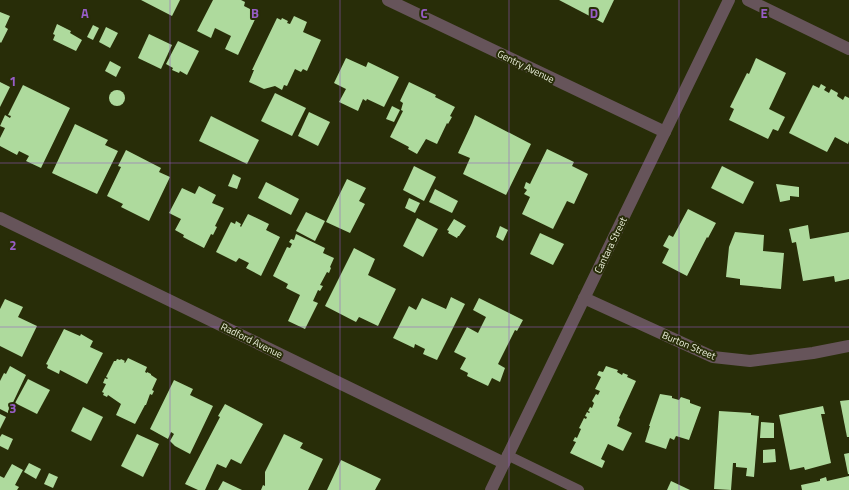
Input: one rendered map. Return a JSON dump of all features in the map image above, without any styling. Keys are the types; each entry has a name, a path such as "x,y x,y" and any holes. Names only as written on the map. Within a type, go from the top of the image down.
{"street":[{"name":"Gentry Avenue","path":"388,0 665,132"},
{"name":"Cantara Street","path":"491,490 729,0"},
{"path":"748,0 849,49"},
{"name":"Radford Avenue","path":"0,218 506,459"},
{"name":"Burton Street","path":"584,298 713,357 750,361 813,353 849,346"}],"lane":[{"path":"506,459 579,490"}],"building":[{"path":"141,0 180,0 172,16"},
{"path":"213,0 241,0 245,2 244,6 258,13 238,55 225,49 231,36 215,28 211,38 197,31"},
{"path":"559,0 614,0 603,23"},
{"path":"0,12 10,16 5,27 8,29 1,43 0,42"},
{"path":"294,16 307,22 303,32 321,40 307,71 303,69 301,72 295,69 287,86 284,85 282,90 275,86 264,89 249,82 254,70 252,70 277,18 281,20 282,18 290,24"},
{"path":"57,24 71,31 70,33 82,40 76,51 53,40 55,35 53,34"},
{"path":"93,25 99,28 93,40 87,37"},
{"path":"106,27 118,33 110,48 99,42"},
{"path":"149,34 172,45 161,69 138,58"},
{"path":"178,41 199,51 187,75 180,71 179,73 172,70 173,68 166,64"},
{"path":"346,58 366,67 368,62 399,77 384,107 367,99 366,101 363,99 358,111 339,102 346,89 334,83"},
{"path":"756,58 786,73 769,109 785,117 778,131 773,129 768,139 729,120 734,109 730,107 747,73 749,74"},
{"path":"110,61 121,67 116,77 105,71"},
{"path":"0,82 10,87 0,107"},
{"path":"409,82 436,95 435,97 455,107 450,116 452,117 448,124 447,123 437,144 426,139 417,154 408,149 409,147 390,137 403,111 401,110 403,103 400,101"},
{"path":"821,84 826,87 824,90 829,93 831,89 838,93 837,96 843,100 845,96 849,98 848,144 835,137 827,152 789,133 813,85 819,88"},
{"path":"23,85 70,108 41,168 26,161 29,156 19,151 17,155 0,146 0,138 5,128 0,126 5,115 10,118 11,116 8,115"},
{"path":"117,90 124,95 125,98 120,105 117,106 110,101 109,98 114,91"},
{"path":"275,93 306,108 292,136 261,121"},
{"path":"392,106 400,110 394,122 386,119"},
{"path":"309,112 330,122 318,146 298,136"},
{"path":"475,115 531,144 506,195 463,174 470,158 458,153"},
{"path":"211,116 259,140 247,164 199,141"},
{"path":"75,124 108,140 105,145 118,151 97,194 52,173"},
{"path":"547,149 574,162 572,166 588,174 574,204 567,201 553,229 522,214 530,197 524,194 527,190 524,188 526,182 530,184"},
{"path":"126,150 161,168 159,172 170,177 149,221 121,207 123,204 107,196 121,167 118,166"},
{"path":"414,166 436,177 424,201 403,190"},
{"path":"722,166 754,182 743,204 711,188"},
{"path":"233,174 241,178 237,189 228,186"},
{"path":"347,179 366,188 359,201 365,204 350,233 326,222"},
{"path":"266,182 299,199 291,215 258,198"},
{"path":"776,184 799,187 799,197 790,196 790,200 780,202"},
{"path":"199,186 216,195 212,203 224,208 215,226 217,227 213,235 211,234 204,248 183,237 184,235 175,230 181,219 169,213 182,188 195,194"},
{"path":"435,189 458,201 452,213 429,202"},
{"path":"409,198 420,203 415,213 405,208"},
{"path":"688,209 716,223 687,276 662,263 669,249 663,246 669,235 673,237"},
{"path":"306,212 325,221 315,241 296,231"},
{"path":"248,214 269,224 266,230 280,237 261,276 246,268 249,263 239,258 236,262 216,252 231,222 235,224 236,221 241,224 241,227"},
{"path":"417,218 438,229 423,257 403,246"},
{"path":"454,219 466,226 457,238 448,233 449,231 447,230"},
{"path":"808,225 810,239 849,232 849,279 835,282 834,276 803,281 796,242 792,243 789,229"},
{"path":"500,226 508,230 503,241 496,237"},
{"path":"735,232 764,235 763,251 784,253 781,289 740,285 740,279 726,277 729,247"},
{"path":"540,233 564,244 553,265 530,254"},
{"path":"296,234 325,248 323,253 334,258 329,273 327,272 320,285 323,286 320,291 318,290 313,301 318,303 305,329 288,321 300,295 286,288 288,284 273,276 287,247 290,248 292,244 289,242 291,239 294,240"},
{"path":"354,248 375,259 368,275 396,289 378,326 359,317 356,322 325,306"},
{"path":"451,297 465,304 437,360 423,354 425,349 415,344 414,348 393,338 409,306 416,310 422,298 446,309"},
{"path":"479,298 523,320 517,331 515,330 498,364 505,368 500,382 492,378 488,386 467,376 468,373 460,369 466,358 454,352 467,327 478,333 486,317 473,310"},
{"path":"5,299 23,307 18,317 37,326 22,357 0,346 0,309"},
{"path":"64,329 80,336 81,334 93,341 90,347 103,353 87,384 60,370 59,374 47,368 48,365 46,364"},
{"path":"128,358 147,367 145,372 151,374 157,379 152,390 154,391 152,395 150,394 146,405 135,424 116,415 121,404 108,395 107,397 103,395 104,393 102,392 106,384 103,383 105,378 108,378 106,377 114,361 121,359 125,361 125,363"},
{"path":"10,366 26,375 8,413 0,409 0,381"},
{"path":"606,366 618,370 617,372 622,375 623,373 628,375 627,377 636,381 619,418 620,419 617,426 632,433 623,451 608,444 601,459 605,461 602,468 570,453 576,442 573,441 575,437 577,438 581,429 579,428 584,418 586,419 587,417 585,416 587,412 590,412 588,411 590,407 592,408 594,403 592,401 596,394 598,395 600,391 595,389 601,377 597,375 599,371 603,372"},
{"path":"28,379 50,390 37,414 15,403"},
{"path":"174,380 193,389 190,395 213,406 190,454 175,446 170,441 174,434 171,432 168,439 150,429"},
{"path":"660,394 672,396 672,398 679,400 681,397 690,400 690,403 701,407 689,440 676,436 674,440 670,438 666,449 645,442"},
{"path":"849,400 849,437 847,437 840,401"},
{"path":"225,404 263,424 241,464 231,459 226,468 217,464 205,490 198,490 185,484 220,417 218,416"},
{"path":"823,406 825,414 821,414 831,463 805,470 804,467 790,470 779,415"},
{"path":"83,407 103,417 91,441 71,431"},
{"path":"719,411 751,413 751,415 759,416 754,477 746,476 747,468 736,467 736,463 733,463 731,490 714,489"},
{"path":"0,414 6,417 0,429"},
{"path":"761,422 774,423 774,438 760,438"},
{"path":"2,434 13,439 8,450 0,446 0,437"},
{"path":"137,434 159,444 143,477 121,466"},
{"path":"284,434 303,443 300,448 323,459 308,490 261,490 263,485 265,486 265,472"},
{"path":"775,449 776,462 763,463 763,450"},
{"path":"849,453 849,474 848,474 844,454"},
{"path":"341,460 381,479 375,490 327,490"},
{"path":"29,463 41,469 36,479 24,472"},
{"path":"12,464 23,470 15,485 19,487 17,490 0,490 0,476 4,478"},
{"path":"49,473 58,477 53,488 44,484"},
{"path":"849,476 849,490 802,490 801,485 820,481 820,479 826,477 827,481"},
{"path":"223,481 242,490 218,490"},
{"path":"671,481 690,490 667,490"}]}
